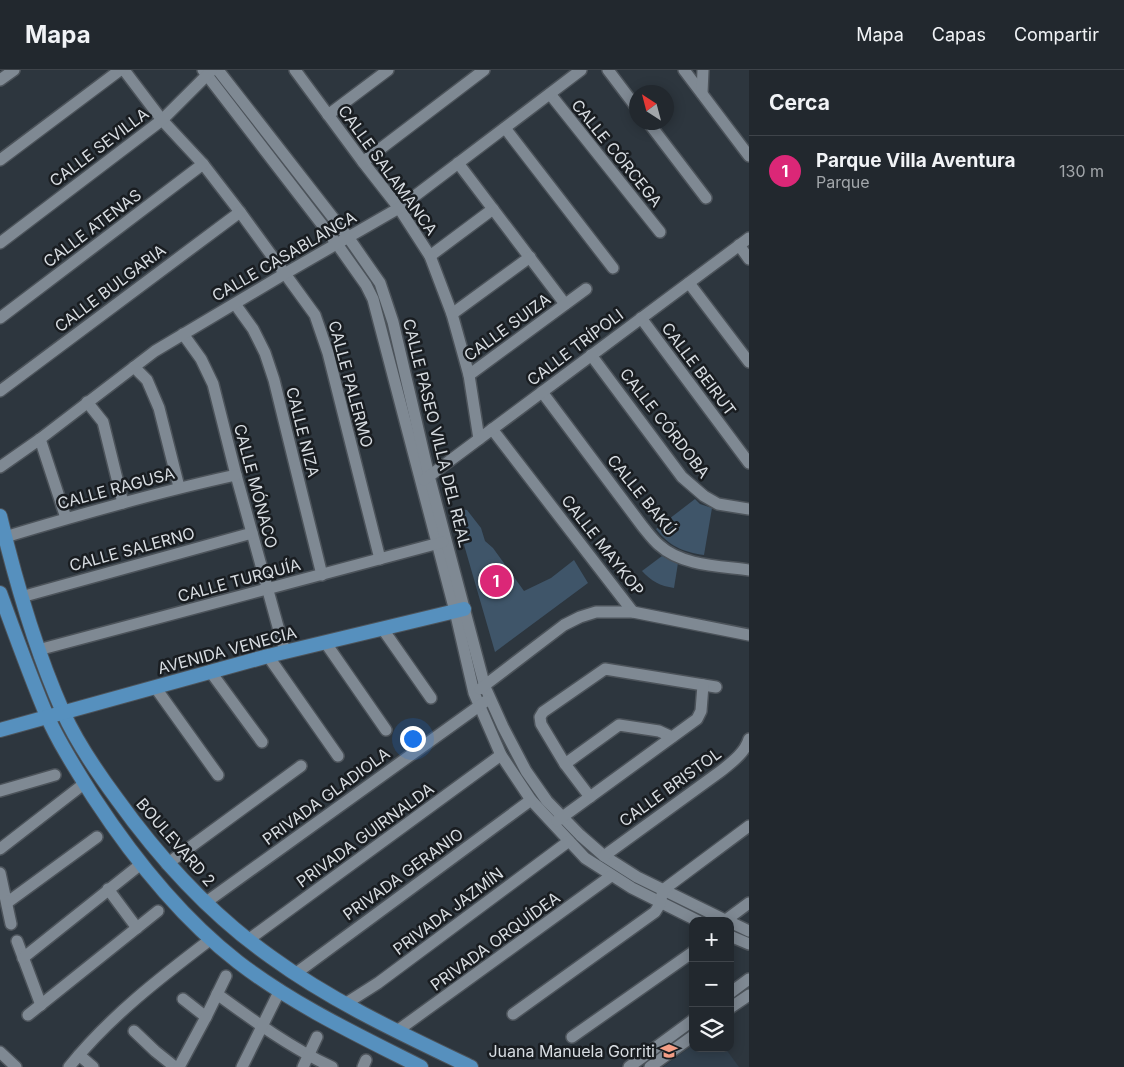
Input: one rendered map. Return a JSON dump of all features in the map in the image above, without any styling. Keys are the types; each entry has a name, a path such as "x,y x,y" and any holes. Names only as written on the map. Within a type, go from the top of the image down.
{"main road":[{"name":"BOULEVARD 2","path":"0,516 20,596 38,650 64,712 107,786 167,864 206,903 248,940 295,974 345,1004 471,1067"},
{"path":"0,592 47,716 66,753 140,864 169,898 238,962 332,1022 421,1067"},
{"name":"AVENIDA VENECIA","path":"0,730 210,671 460,610"}],"street":[{"path":"0,80 14,70"},
{"path":"0,160 120,70"},
{"name":"CALLE PALERMO","path":"124,70 162,120 203,164 286,273 315,315 328,353 380,559"},
{"name":"CALLE PASEO VILLA DEL REAL","path":"218,70 348,237 376,277 393,322 425,479"},
{"name":"CALLE SALAMANCA","path":"295,70 399,208 430,256 452,314 468,375 479,439"},
{"path":"328,116 388,70"},
{"path":"363,162 484,70"},
{"name":"CALLE CASABLANCA","path":"0,467 40,439 155,351 399,208 581,70"},
{"path":"608,70 629,98"},
{"path":"684,70 749,156"},
{"path":"702,93 703,70"},
{"name":"CALLE SEVILLA","path":"0,243 162,120 207,72"},
{"name":"CALLE PASEO VILLA DEL REAL","path":"207,72 337,244 366,285 373,299 425,479 460,610 485,687 526,770 547,801 604,856 622,869 718,917"},
{"name":"CALLE CÓRCEGA","path":"550,94 660,232"},
{"path":"505,128 613,268"},
{"path":"654,130 706,198"},
{"path":"458,163 565,304"},
{"name":"CALLE ATENAS","path":"0,318 203,164"},
{"path":"430,256 493,209"},
{"name":"CALLE BULGARIA","path":"0,391 240,212"},
{"name":"CALLE TRÍPOLI","path":"425,479 749,238"},
{"path":"739,245 749,259"},
{"path":"452,314 530,258"},
{"path":"688,283 749,362"},
{"name":"CALLE SUIZA","path":"468,375 586,289"},
{"name":"CALLE NIZA","path":"235,304 265,353 322,575"},
{"name":"CALLE BEIRUT","path":"640,318 749,462"},
{"name":"CALLE MÓNACO","path":"183,334 201,359 214,384 284,652"},
{"name":"CALLE CÓRDOBA","path":"591,355 682,477 704,496 718,504 749,509"},
{"path":"134,367 147,380 159,408 179,488"},
{"name":"CALLE BAKÚ","path":"542,392 659,546 693,562 749,570"},
{"path":"87,402 103,422 122,503"},
{"name":"CALLE MAYKOP","path":"492,429 633,612 749,635"},
{"path":"40,439 66,518"},
{"name":"CALLE RAGUSA","path":"5,537 66,518 236,474"},
{"name":"CALLE SALERNO","path":"20,596 252,533"},
{"name":"CALLE TURQUÍA","path":"38,650 442,542"},
{"name":"CALLE PASEO VILLA DEL REAL","path":"460,610 474,693 501,754 531,800 585,858 611,876 660,904 689,917"},
{"path":"474,693 485,687 564,625 596,612 633,612"},
{"path":"382,628 430,698"},
{"path":"325,642 386,730"},
{"path":"268,656 338,756"},
{"path":"590,797 565,764 541,724 540,717 543,712 605,669 716,687"},
{"path":"210,671 262,742"},
{"path":"552,824 696,719 701,711 703,685"},
{"path":"155,687 218,775"},
{"name":"PRIVADA GLADIOLA","path":"206,903 490,698"},
{"path":"565,764 619,725 659,731 672,737"},
{"name":"CALLE BRISTOL","path":"604,856 721,771 736,759 749,740"},
{"name":"PRIVADA GUIRNALDA","path":"248,940 501,754"},
{"path":"167,864 301,766"},
{"path":"0,791 55,775"},
{"path":"0,849 85,783"},
{"name":"PRIVADA GERANIO","path":"295,974 531,800"},
{"path":"513,1014 655,912 660,904 663,890 749,826"},
{"path":"8,902 97,837"},
{"name":"PRIVADA JAZMÍN","path":"345,1004 386,977 569,842"},
{"path":"23,958 140,864"},
{"path":"0,873 8,902 11,924"},
{"name":"PRIVADA ORQUÍDEA","path":"397,1031 611,876"},
{"path":"108,888 137,928"},
{"path":"731,917 749,903"},
{"path":"28,1016 158,911"},
{"path":"734,924 749,931"},
{"path":"734,938 749,944"},
{"path":"69,1067 108,1024 164,975 211,939"},
{"path":"17,941 41,1005"},
{"path":"572,1037 689,955"},
{"path":"179,1067 226,976"},
{"path":"734,990 749,979"},
{"path":"242,1067 280,990"},
{"path":"217,994 306,1062 332,1067"},
{"path":"731,1007 749,995"},
{"path":"183,999 206,1017"},
{"path":"629,1067 689,1023"},
{"path":"134,1031 175,1067"},
{"path":"306,1062 317,1037"},
{"path":"650,1067 689,1039"},
{"path":"0,1052 16,1067"},
{"path":"79,1055 93,1067"}],"shaded area":[{"path":"695,499 700,504 712,508 704,555 689,552 671,544 656,529"},
{"path":"460,509 467,510 481,528 485,541 493,548 524,591 551,578 574,560 588,583 495,652 458,524 456,513"},
{"path":"662,556 678,563 674,588 656,583 642,571"},
{"path":"689,1048 689,1052 728,1052 739,1067 663,1067"}],"place":[{"name":"Parque Villa Aventura","path":"496,581"},
{"name":"Juana Manuela Gorriti","path":"669,1051"}]}
